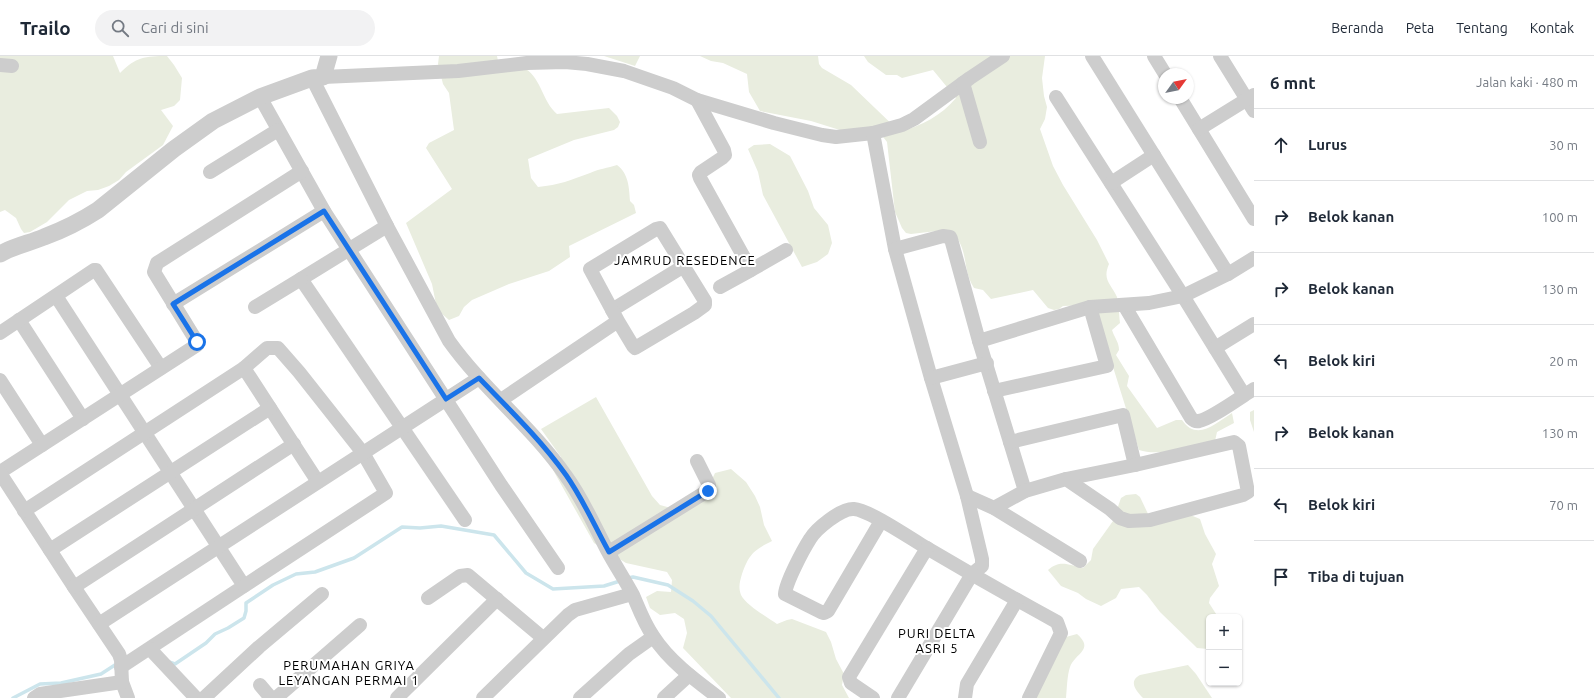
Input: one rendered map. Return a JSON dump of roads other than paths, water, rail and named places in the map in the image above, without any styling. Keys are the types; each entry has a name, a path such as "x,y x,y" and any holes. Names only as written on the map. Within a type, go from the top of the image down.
{"street":[{"path":"318,78 329,56"},
{"path":"0,254 12,248 65,229 81,221 104,206 194,134 232,110 260,97 318,78 458,71 527,62 565,62 587,64 624,72 673,88 697,100 822,135 836,137 873,133 902,125 914,119 1003,56"},
{"path":"1154,56 1161,68"},
{"path":"1198,129 1252,102 1220,56"},
{"path":"1098,58 1154,155 1228,274"},
{"path":"318,78 388,226 446,335 461,357 542,445 566,475 583,503 653,637 689,675 719,698"},
{"path":"963,83 980,142"},
{"path":"260,97 324,211 501,485 558,568"},
{"path":"1056,97 1215,348 1249,392 1210,417 1199,421 1194,421 1124,305"},
{"path":"697,100 724,150 725,155 699,175 751,270"},
{"path":"1183,104 1254,220"},
{"path":"210,172 278,130"},
{"path":"873,133 894,249 967,496 982,559 982,566 972,574 898,698"},
{"path":"1111,183 1154,155"},
{"path":"128,698 122,682 119,654 24,511 0,472 42,446 197,343 154,272 158,261 302,171"},
{"path":"173,304 324,211"},
{"path":"255,307 388,226"},
{"path":"659,228 662,230 684,266 705,302 705,305 636,348 633,346 615,315 590,270 592,267 659,228"},
{"path":"894,249 943,236 950,237 979,341 1025,491"},
{"path":"720,287 786,250"},
{"path":"979,341 1090,307 1149,304 1183,296 1228,274 1254,258"},
{"path":"501,400 615,315 684,266"},
{"path":"0,333 96,270 161,368"},
{"path":"301,279 465,520"},
{"path":"56,296 244,586"},
{"path":"994,391 1107,366 1090,307"},
{"path":"19,320 83,419"},
{"path":"1215,348 1254,324"},
{"path":"24,511 244,368 267,348 278,348 299,372 363,453 386,491 385,494 152,646 121,664"},
{"path":"931,378 987,363"},
{"path":"244,368 318,482"},
{"path":"99,624 479,378"},
{"path":"0,380 42,446"},
{"path":"50,550 270,408"},
{"path":"1010,442 1123,415 1134,465"},
{"path":"994,508 1025,491 1066,479 1234,442 1239,446 1248,492 1243,495 1150,520 1129,521 1120,518 1110,509 1066,479"},
{"path":"74,587 294,444"},
{"path":"609,552 709,490 709,484 697,462"},
{"path":"967,496 994,508 1080,561"},
{"path":"881,521 828,611 824,613 821,612 785,594 789,580 810,539 826,523 844,512 851,509 865,512 881,521 1017,600 1057,622 1061,633 1029,698"},
{"path":"873,698 850,683 849,677 927,548"},
{"path":"428,598 460,576 466,574 471,576 543,638"},
{"path":"483,698 568,615 575,610 627,585"},
{"path":"204,698 259,647 322,594"},
{"path":"397,698 497,599"},
{"path":"965,698 967,684 1017,600"},
{"path":"276,698 360,625"},
{"path":"580,698 629,654 653,637"},
{"path":"152,646 196,698"},
{"path":"664,698 689,675"},
{"path":"34,698 40,694 122,682"},
{"path":"260,685 271,698"}],"waterway":[{"path":"169,662 175,664 206,643 215,634 244,618 246,603 273,585 296,574 315,572 354,558 402,527 420,528 441,526 494,535 526,573 553,589 604,586 620,581"},
{"path":"628,578 633,577 668,585 693,601 711,616 779,698"},
{"path":"13,698 40,684 61,683 101,674 118,663"}],"district":[{"name":"JAMRUD RESEDENCE","path":"685,260"},
{"name":"PURI DELTA ASRI 5","path":"937,640"},
{"name":"PERUMAHAN GRIYA LEYANGAN PERMAI 1","path":"349,672"}]}
